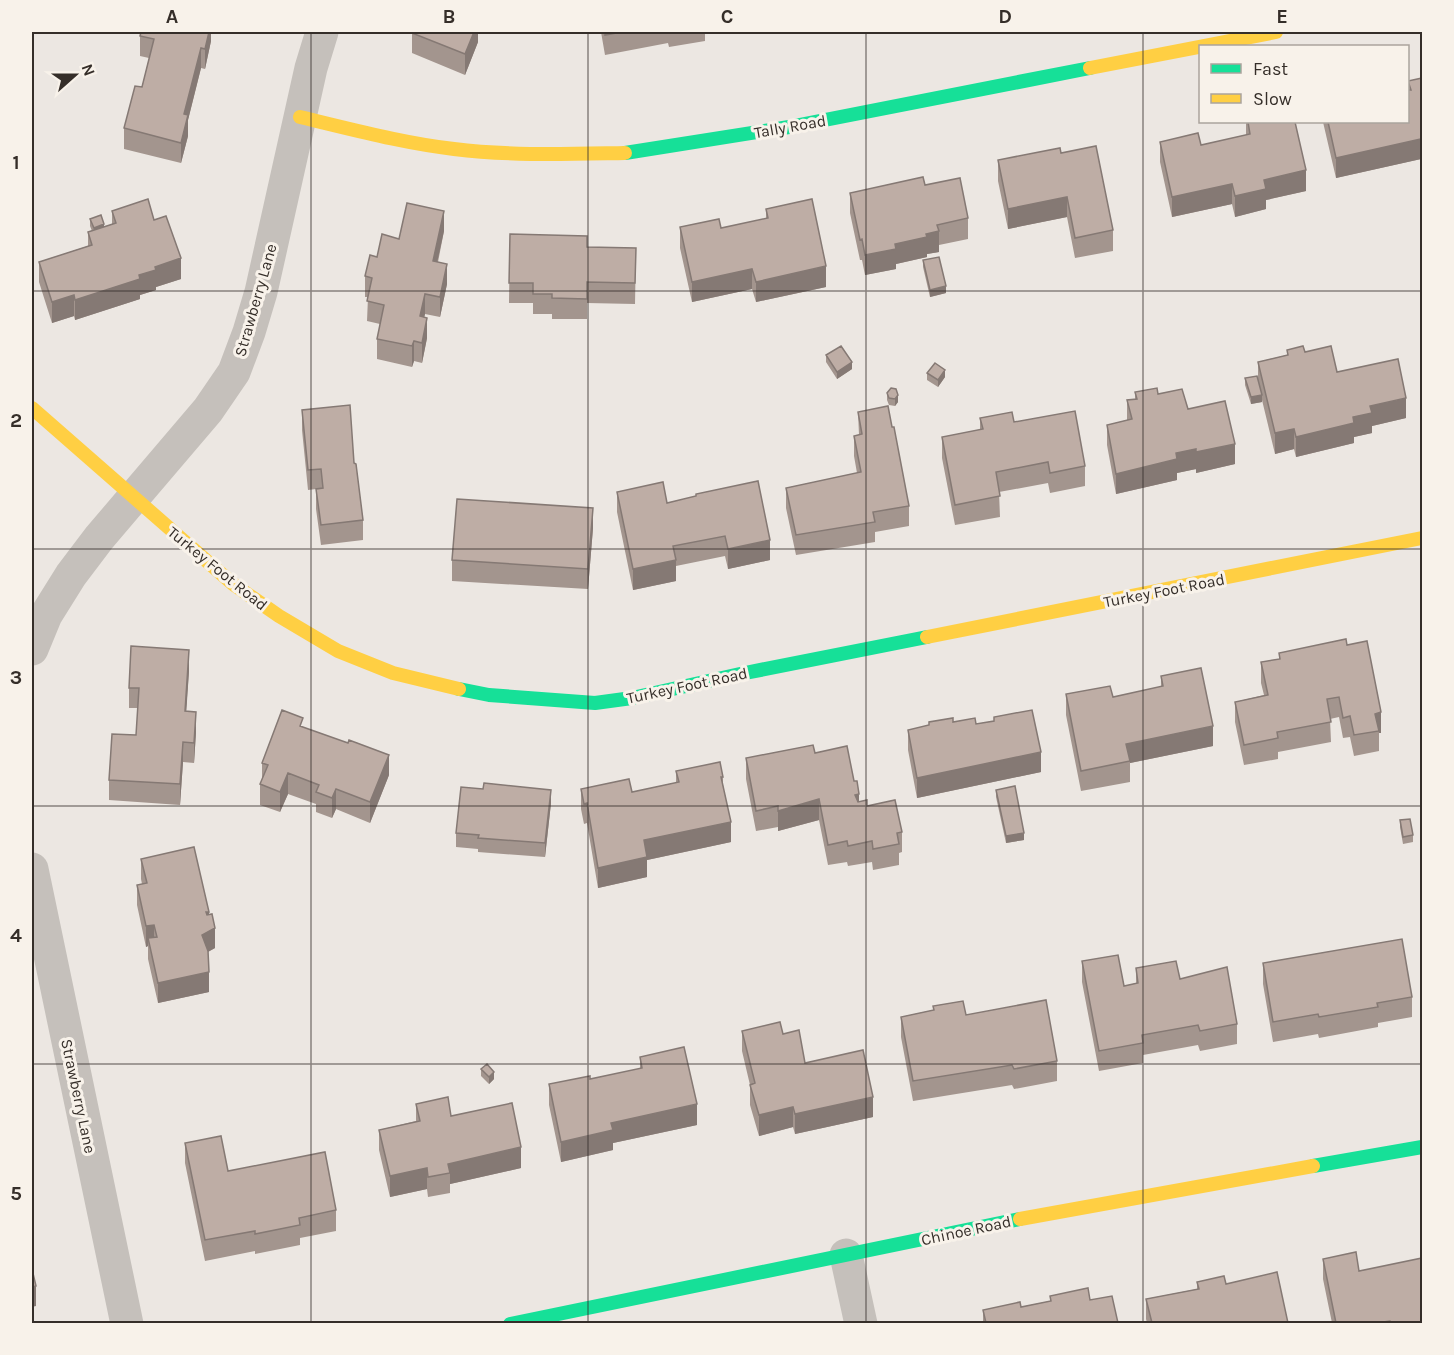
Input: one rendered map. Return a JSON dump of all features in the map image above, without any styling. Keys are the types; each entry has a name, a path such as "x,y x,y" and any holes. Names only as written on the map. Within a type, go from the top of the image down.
{"street":[{"name":"Strawberry Lane","path":"32,649 46,615 71,575 208,410 234,372 261,292 311,68 322,32"},
{"name":"Tally Road","path":"1209,45 1276,32"},
{"name":"Tally Road","path":"300,117 413,143 455,149 533,154 627,153 789,127 1199,47"},
{"name":"Turkey Foot Road","path":"32,408 233,584 279,616 338,651 393,673 489,695 595,703 632,698 1422,538"},
{"name":"Strawberry Lane","path":"32,868 127,1323"},
{"name":"Chinoe Road","path":"510,1323 1048,1213 1422,1147"},
{"path":"846,1255 861,1323"}],"building":[{"path":"141,32 209,32 205,49 201,48 184,114 188,115 181,143 124,128 135,86 142,87 154,39 140,36"},
{"path":"412,32 474,32 465,54"},
{"path":"605,32 622,32 605,35"},
{"path":"1422,78 1422,146 1421,139 1336,158 1328,123 1409,123 1409,90 1411,90 1409,81"},
{"path":"1248,123 1295,123 1306,170 1264,180 1266,189 1235,196 1232,184 1172,197 1160,142 1198,133 1201,145 1250,134"},
{"path":"1096,146 1113,230 1075,238 1067,197 1008,209 998,160 1060,148 1061,153"},
{"path":"923,177 925,185 960,178 968,218 937,225 939,231 926,234 927,237 895,244 896,249 865,255 850,193"},
{"path":"148,199 154,220 166,216 181,258 139,275 140,279 75,300 74,295 52,302 39,262 92,245 88,232 116,223 112,211"},
{"path":"812,199 826,266 756,282 752,269 692,282 680,227 719,219 721,228 768,218 766,209"},
{"path":"407,203 444,211 433,261 447,264 440,297 425,294 420,316 427,318 422,343 414,341 412,346 377,339 384,305 367,301 372,278 365,276 370,255 377,257 382,234 399,239"},
{"path":"101,215 104,224 94,228 90,219"},
{"path":"510,234 587,236 587,247 636,248 635,283 587,282 587,299 552,298 552,294 533,294 533,283 509,283"},
{"path":"939,257 946,286 930,290 923,260"},
{"path":"841,346 852,362 837,372 826,355"},
{"path":"1303,346 1305,352 1331,346 1337,372 1398,359 1406,398 1370,406 1372,413 1353,417 1354,423 1296,437 1294,429 1275,433 1258,362 1288,355 1287,350"},
{"path":"935,363 945,370 938,380 927,373"},
{"path":"1257,376 1262,395 1251,397 1245,378"},
{"path":"891,388 896,389 898,395 895,399 889,398 887,393"},
{"path":"1157,388 1158,394 1182,389 1188,409 1225,401 1235,444 1196,452 1196,449 1176,453 1177,459 1116,474 1107,425 1132,419 1127,400 1137,399 1135,392"},
{"path":"350,405 354,463 356,464 363,520 321,525 316,489 323,488 321,469 308,470 302,410"},
{"path":"888,406 909,506 873,512 875,522 796,535 786,488 861,472 854,436 862,434 858,412"},
{"path":"1075,411 1085,466 1050,473 1048,462 996,472 1000,496 955,505 942,437 983,429 980,418 1012,412 1014,422"},
{"path":"758,481 770,540 728,549 725,536 673,546 676,560 633,569 617,492 663,482 667,503 696,496 696,494"},
{"path":"457,499 593,508 588,569 452,560"},
{"path":"1346,639 1347,645 1367,641 1381,712 1375,714 1379,731 1354,735 1350,716 1343,718 1339,697 1327,699 1331,722 1277,732 1278,738 1244,745 1235,702 1268,695 1261,662 1280,659 1279,653"},
{"path":"131,646 189,650 185,711 196,712 194,743 183,742 180,784 109,780 112,734 136,735 139,688 129,688"},
{"path":"1201,668 1213,726 1126,744 1130,761 1081,771 1066,694 1110,686 1113,697 1163,686 1161,676"},
{"path":"282,710 303,718 300,726 348,743 349,740 389,755 370,802 336,789 332,798 316,792 319,785 288,773 280,792 260,784 268,765 262,763"},
{"path":"1032,710 1041,752 917,778 908,730 929,725 929,722 953,718 953,722 975,718 976,724 994,721 994,717"},
{"path":"813,745 815,753 847,746 854,781 857,781 859,794 855,795 858,802 867,800 867,806 895,800 902,832 897,833 899,844 873,849 872,841 848,846 847,841 828,845 819,799 778,811 778,806 756,811 746,758"},
{"path":"720,762 731,822 644,840 647,857 598,868 587,803 584,804 581,789 629,779 632,792 679,782 676,771"},
{"path":"484,783 551,790 545,843 478,838 479,835 456,833 461,787 483,789"},
{"path":"1015,786 1024,833 1006,836 996,790"},
{"path":"1410,819 1413,835 1403,837 1400,820"},
{"path":"194,847 209,912 206,912 207,915 212,914 215,928 202,935 208,951 209,972 158,983 148,938 157,937 154,925 146,926 137,885 147,883 141,859"},
{"path":"1402,939 1412,997 1377,1003 1378,1007 1273,1022 1263,963"},
{"path":"1118,955 1124,986 1138,983 1136,968 1176,961 1180,979 1227,967 1237,1024 1200,1031 1198,1025 1142,1035 1143,1043 1099,1051 1082,961"},
{"path":"1046,1000 1057,1061 1014,1069 1012,1065 913,1081 901,1017 934,1010 933,1006 963,1001 966,1015"},
{"path":"780,1022 783,1034 799,1030 805,1063 863,1050 873,1097 795,1114 793,1107 759,1115 750,1085 755,1083 742,1031"},
{"path":"684,1047 697,1104 611,1123 613,1130 561,1142 549,1084 590,1076 590,1079 642,1068 640,1057"},
{"path":"487,1064 494,1072 489,1077 481,1069"},
{"path":"448,1097 451,1116 512,1103 521,1147 448,1164 450,1173 428,1177 427,1168 390,1176 379,1130 420,1121 416,1104"},
{"path":"221,1136 228,1171 325,1152 336,1210 299,1218 300,1225 255,1234 255,1231 205,1240 185,1143"},
{"path":"1356,1252 1359,1271 1422,1258 1422,1323 1391,1323 1390,1321 1336,1323 1323,1259"},
{"path":"32,1269 36,1286 32,1287"},
{"path":"1277,1272 1288,1323 1152,1323 1146,1299 1199,1289 1197,1282 1224,1276 1226,1284"},
{"path":"1088,1288 1090,1300 1112,1296 1118,1323 986,1323 983,1310 1020,1302 1021,1307 1051,1301 1050,1296"}],"traffic: fast":[{"path":"625,153 789,127 1090,68"},
{"path":"459,689 489,695 595,703 632,698 927,637"},
{"path":"1313,1166 1422,1147"},
{"path":"510,1324 1020,1219"}],"traffic: slow":[{"path":"1209,45 1276,32"},
{"path":"1090,68 1199,47"},
{"path":"300,117 396,139 454,149 518,154 625,153"},
{"path":"32,408 233,584 279,616 338,651 393,673 459,689"},
{"path":"927,637 1422,538"},
{"path":"1020,1219 1313,1166"}]}
